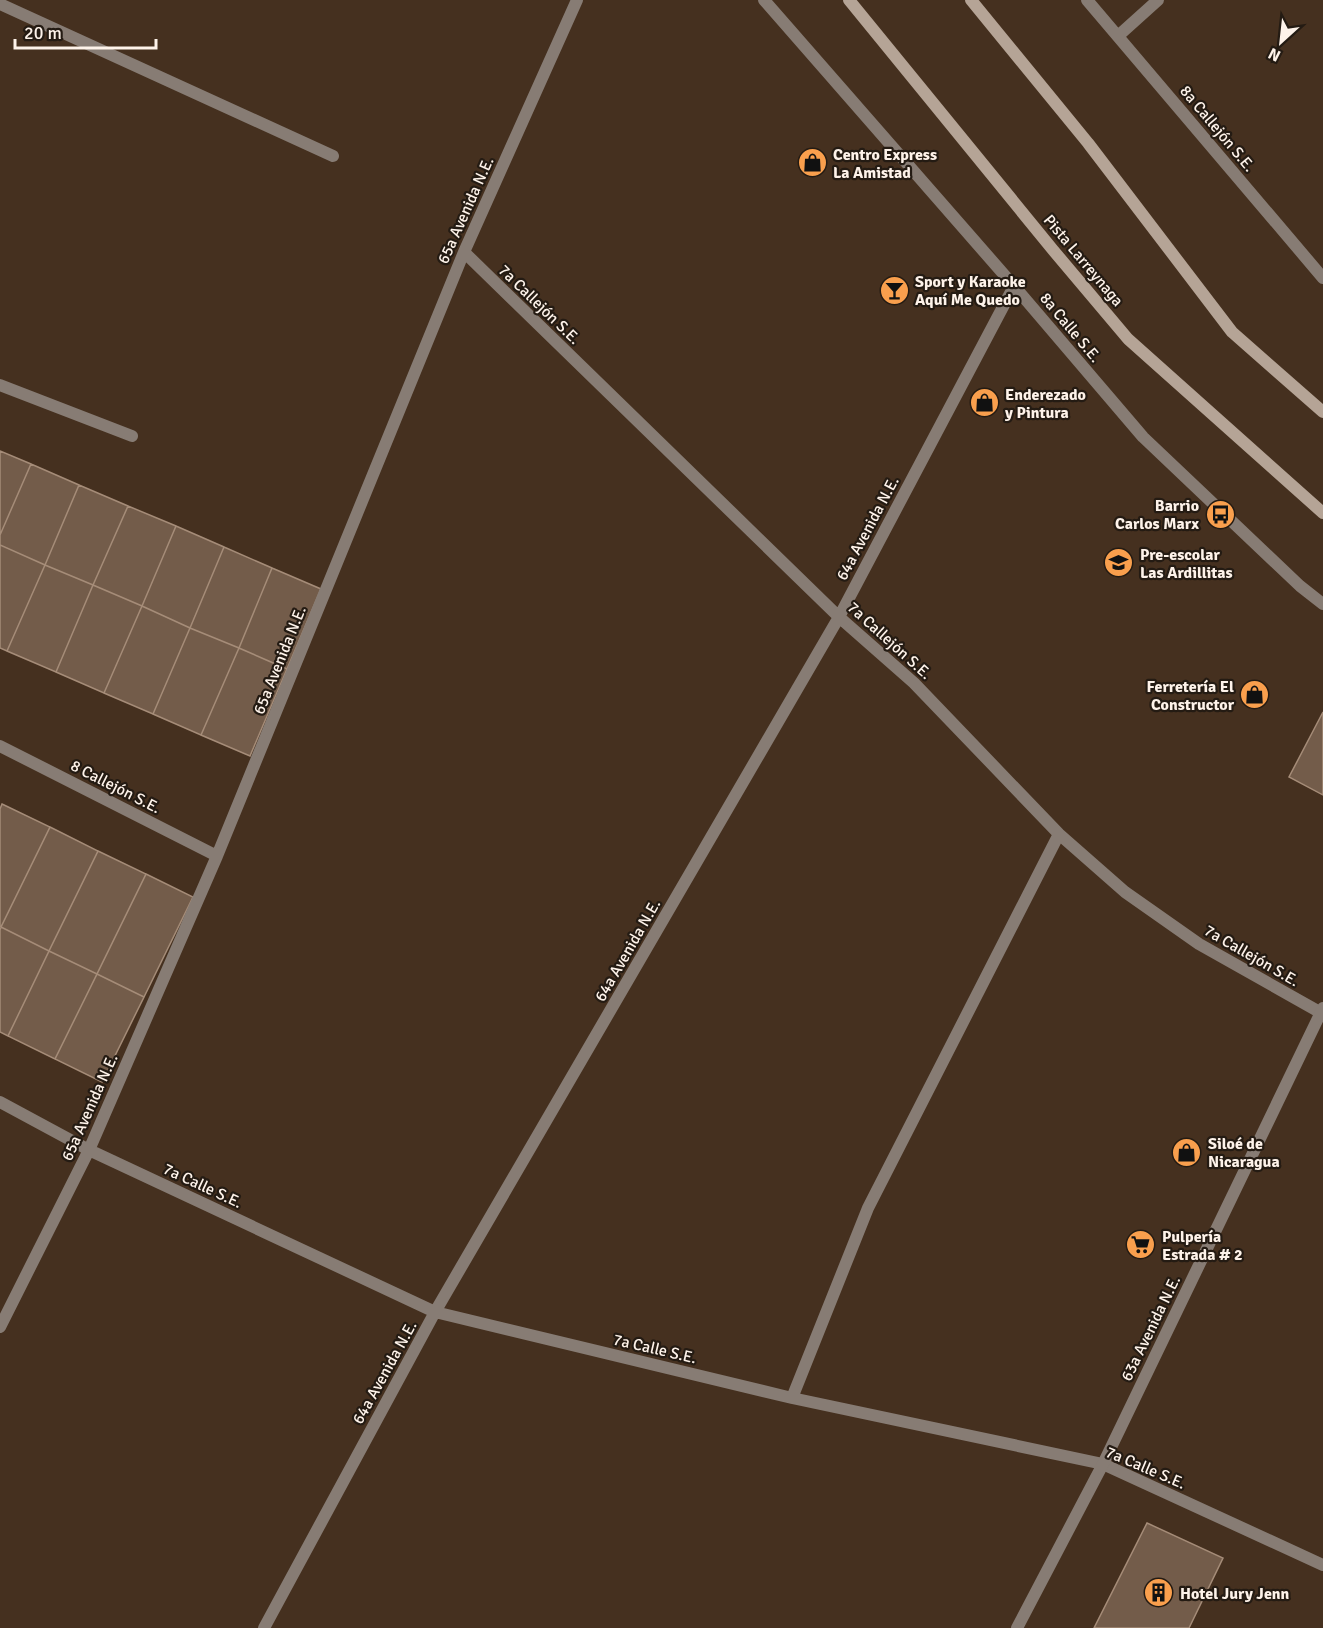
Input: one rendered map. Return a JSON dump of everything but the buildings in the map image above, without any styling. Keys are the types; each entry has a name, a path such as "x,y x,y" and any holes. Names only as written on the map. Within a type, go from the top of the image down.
{"main road":[{"name":"Pista Larreynaga","path":"849,0 1128,339 1323,513"},
{"path":"971,0 1088,143 1232,332 1323,412"}],"street":[{"name":"65a Avenida N.E.","path":"0,1327 89,1150 217,856 464,252 577,0"},
{"name":"8a Calle S.E.","path":"764,0 1143,437 1300,586 1323,603"},
{"name":"8a Callejón S.E.","path":"1088,0 1323,278"},
{"path":"1118,36 1158,0"},
{"path":"0,4 333,156"},
{"name":"7a Callejón S.E.","path":"464,252 839,617 914,683 1059,834 1125,892 1198,945 1322,1011"},
{"name":"64a Avenida N.E.","path":"264,1628 435,1312 839,617 1014,286"},
{"path":"0,385 132,436"},
{"name":"8 Callejón S.E.","path":"0,746 217,856"},
{"path":"792,1398 868,1208 1059,834"},
{"name":"63a Avenida N.E.","path":"1017,1628 1102,1464 1322,1011"},
{"name":"7a Calle S.E.","path":"0,1102 89,1150 435,1312 792,1398 1102,1464 1323,1565"}],"place":[{"name":"Centro Express La Amistad","path":"812,163"},
{"name":"Sport y Karaoke Aquí Me Quedo","path":"894,290"},
{"name":"Enderezado y Pintura","path":"984,403"},
{"name":"Barrio Carlos Marx","path":"1220,514"},
{"name":"Pre-escolar Las Ardillitas","path":"1119,563"},
{"name":"Ferretería El Constructor","path":"1255,695"},
{"name":"Siloé de Nicaragua","path":"1187,1152"},
{"name":"Pulpería Estrada # 2","path":"1141,1245"},
{"name":"Hotel Jury Jenn","path":"1159,1593"}]}
